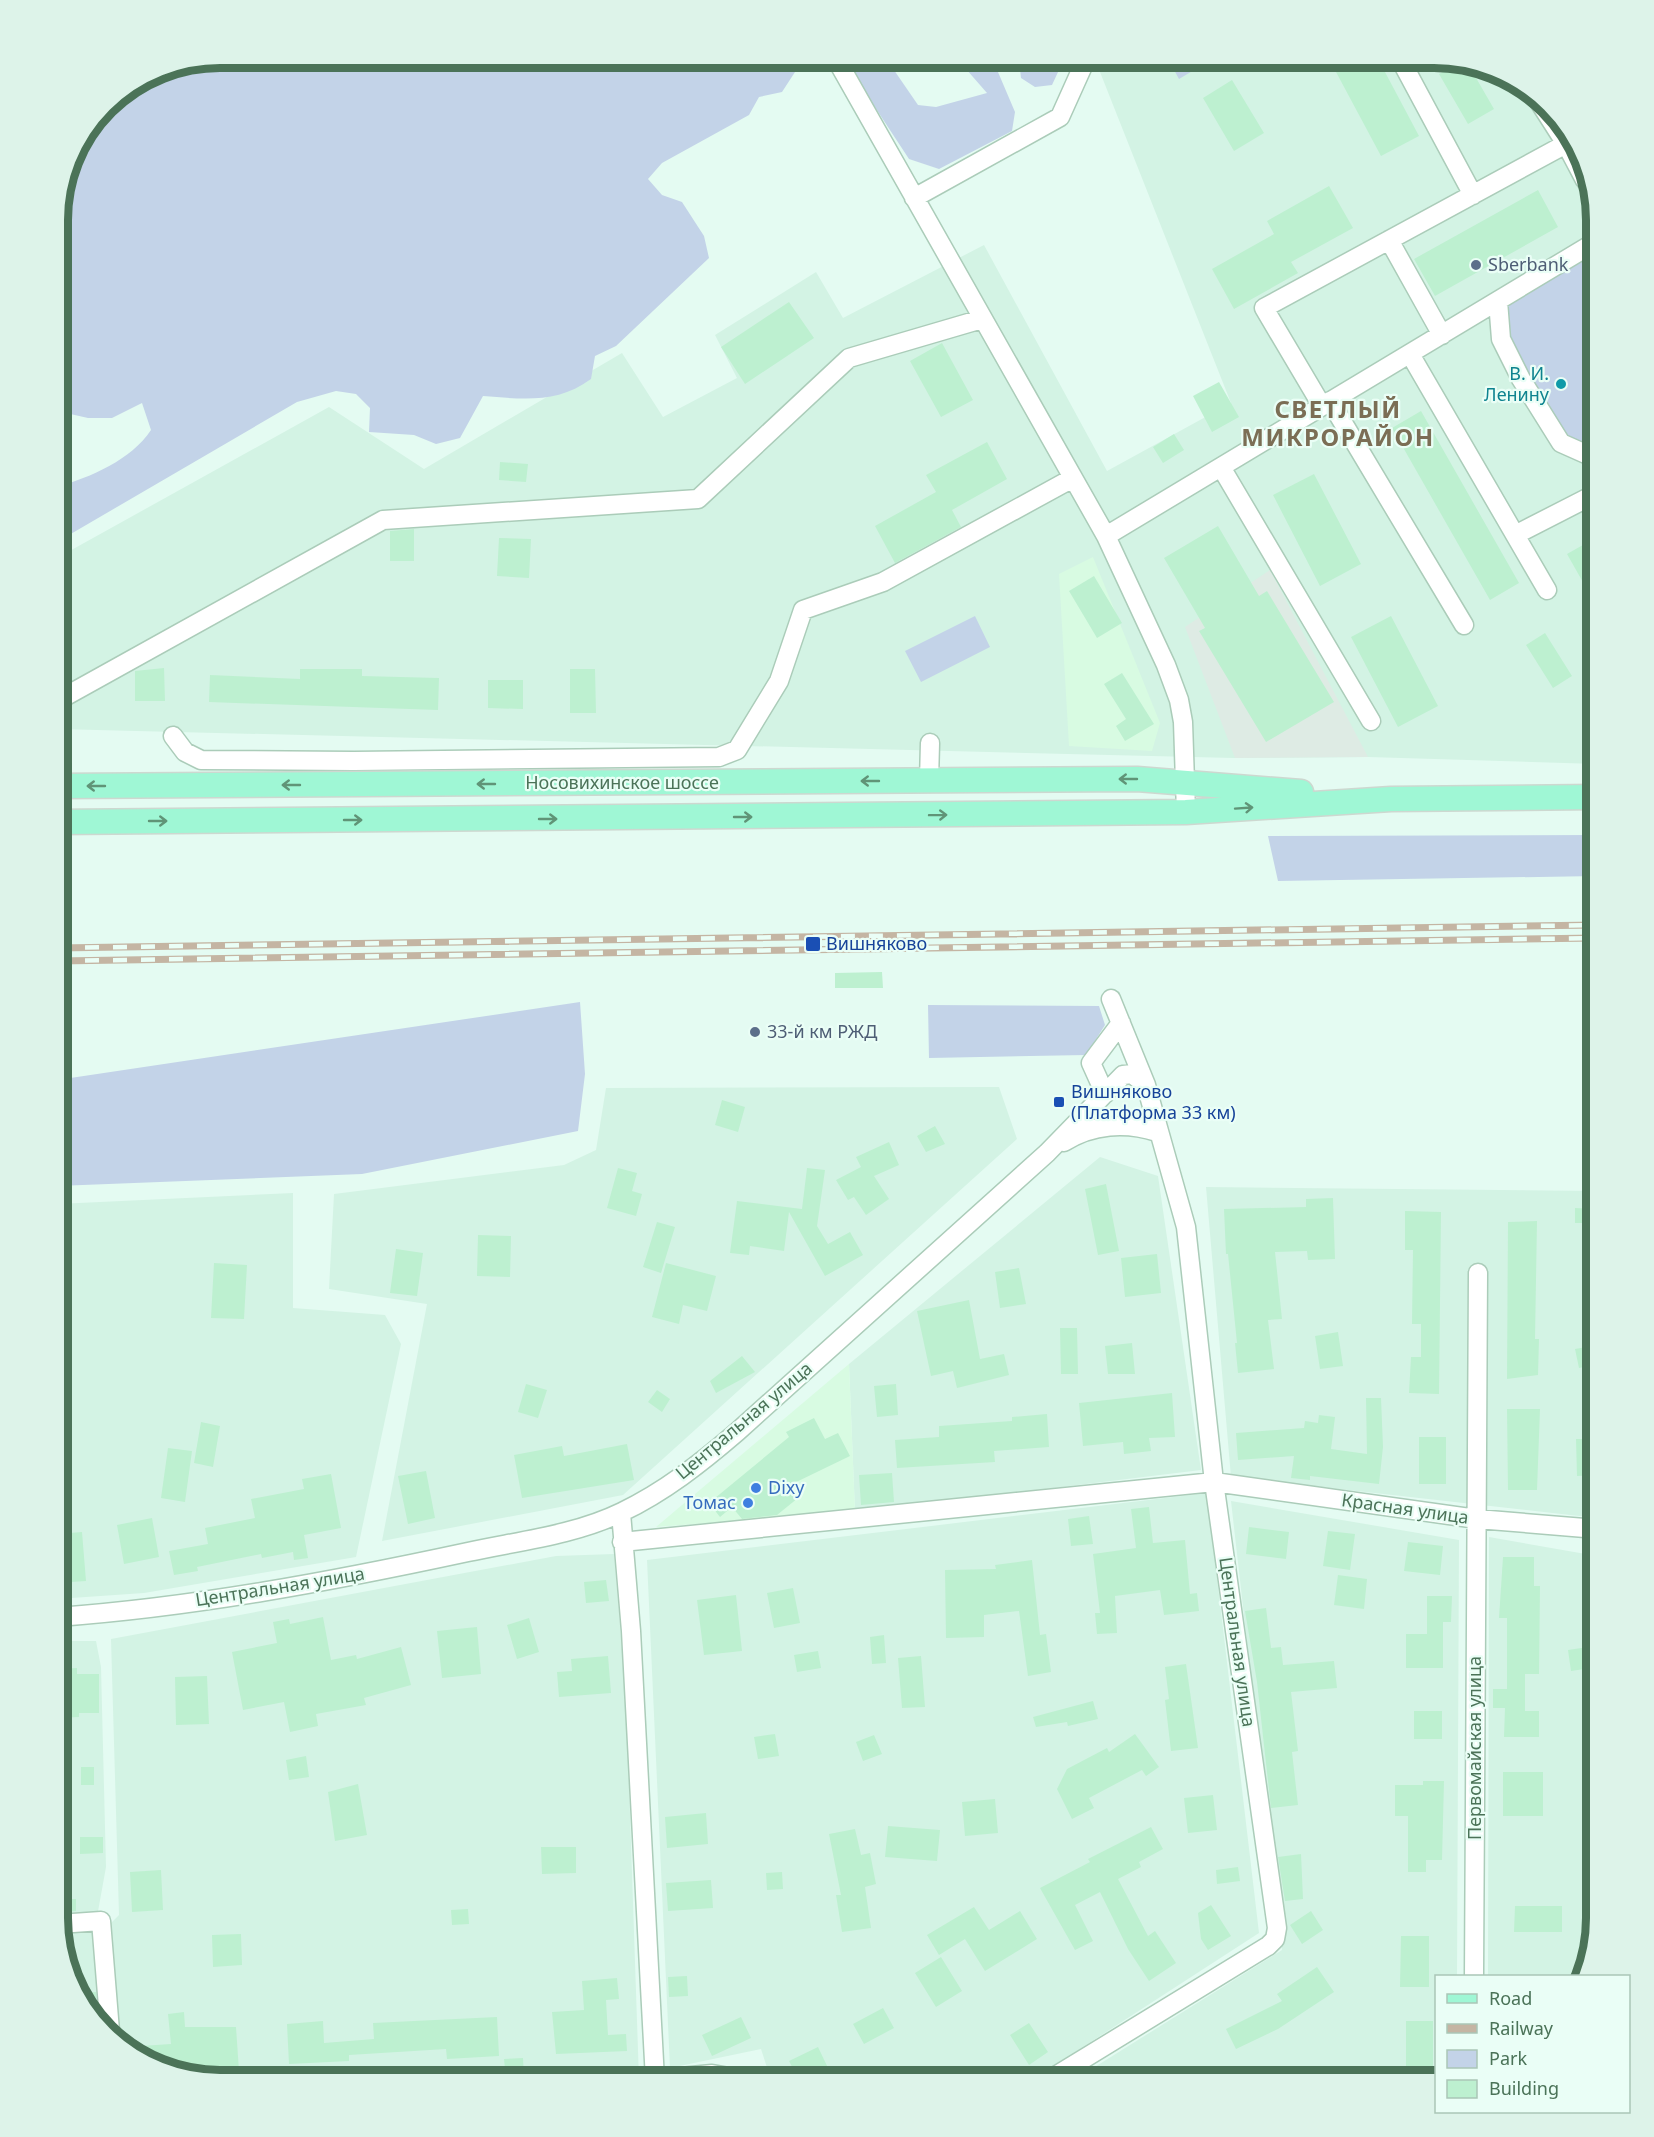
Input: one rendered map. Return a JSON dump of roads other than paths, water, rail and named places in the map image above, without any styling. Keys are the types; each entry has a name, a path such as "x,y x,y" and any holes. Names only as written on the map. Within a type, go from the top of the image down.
{"main road":[{"name":"Носовихинское шоссе","path":"68,786 1137,779 1391,799"},
{"name":"Носовихинское шоссе","path":"68,822 1186,812 1391,799 1586,797"}],"street":[{"path":"841,68 1106,536 1130,583 1179,700 1183,722 1186,812"},
{"path":"914,198 1060,117 1082,68"},
{"path":"1405,68 1473,195"},
{"path":"1556,128 1573,157"},
{"path":"1464,625 1264,309 1566,144"},
{"path":"1389,240 1442,335"},
{"path":"1106,536 1586,248"},
{"path":"1498,301 1501,339 1521,379 1561,443 1586,454"},
{"path":"68,695 383,520 698,499 849,358 982,319"},
{"path":"1410,354 1547,590"},
{"path":"1221,467 1371,720"},
{"path":"173,736 185,752 201,760 354,761 719,756 737,750 779,681 803,610 883,582 1073,478"},
{"path":"1515,535 1586,499"},
{"path":"929,781 930,743"},
{"name":"Центральная улица","path":"1065,2070 1268,1946 1275,1939 1276,1928 1214,1482 1181,1203 1157,1132 1146,1085 1111,999"},
{"path":"1105,1094 1091,1063 1121,1023"},
{"name":"Центральная улица","path":"68,1616 107,1614 364,1574 582,1527 621,1512 679,1478 729,1439 1047,1153 1123,1076 1132,1074 1146,1085"},
{"path":"1047,1153 1072,1137 1106,1126 1138,1126 1157,1132"},
{"name":"Первомайская улица","path":"1474,1975 1478,1273"},
{"name":"Красная улица","path":"622,1542 1214,1482 1476,1519 1586,1528"},
{"path":"621,1512 631,1643 652,2070"},
{"path":"68,1923 102,1921 109,2022"}],"railway":[{"path":"68,948 1586,925"},
{"path":"68,961 1586,938"}],"place":[{"name":"Sberbank","path":"1476,265"},
{"name":"В. И. Ленину","path":"1561,384"},
{"name":"Вишняково","path":"813,944"},
{"name":"33-й км РЖД","path":"755,1032"},
{"name":"Вишняково (Платформа 33 км)","path":"1059,1102"},
{"name":"Dixy","path":"756,1488"},
{"name":"Томас","path":"748,1503"}],"district":[{"name":"СВЕТЛЫЙ МИКРОРАЙОН","path":"1338,424"}]}
